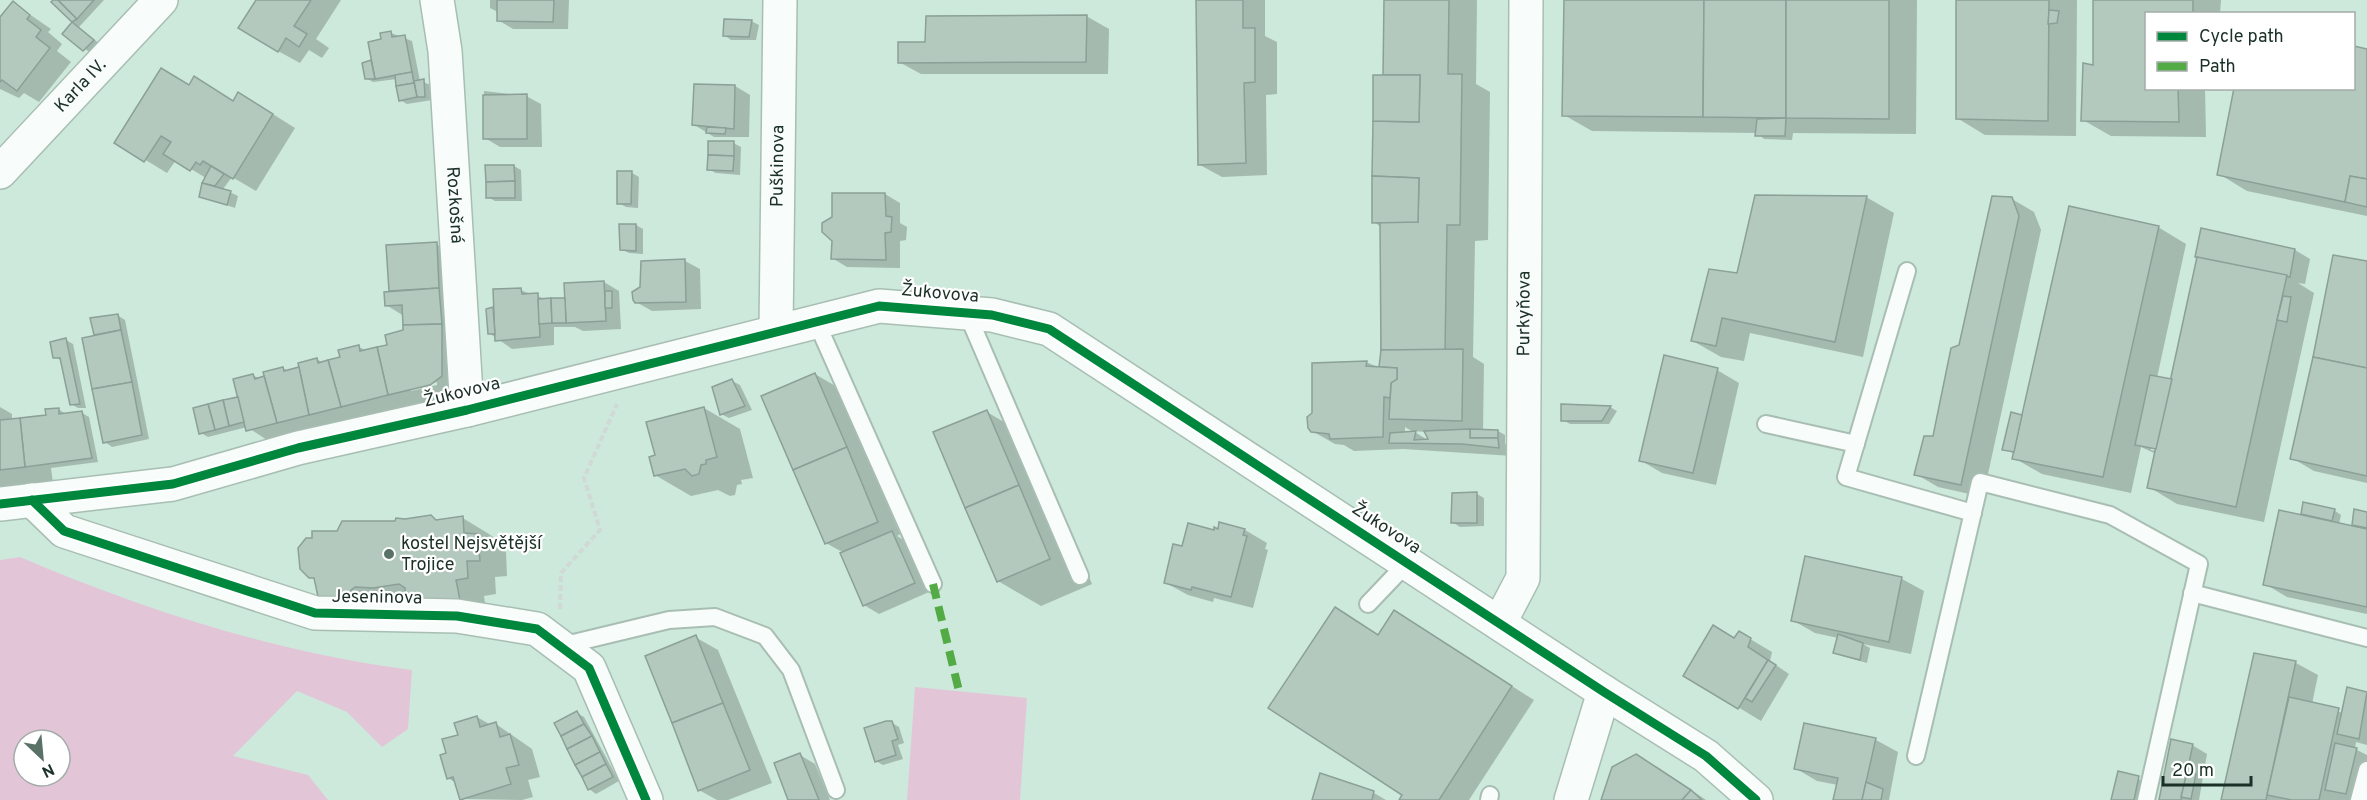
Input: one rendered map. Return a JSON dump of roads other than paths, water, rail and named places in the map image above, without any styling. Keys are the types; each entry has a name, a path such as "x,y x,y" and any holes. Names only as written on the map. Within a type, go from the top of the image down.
{"street":[{"name":"Karla IV.","path":"0,172 161,0"},
{"name":"Rozkošná","path":"437,0 445,51 467,410"},
{"name":"Puškinova","path":"776,331 780,0"},
{"name":"Purkyňova","path":"1500,622 1523,578 1526,0"},
{"name":"Žukovova","path":"16,502 173,484 298,448 467,410 879,306 992,315 1049,329 1604,692 1706,756 1756,800"},
{"name":"Jeseninova","path":"16,502 64,531 315,613 457,616 537,629 589,668 646,800"},
{"path":"1570,800 1604,692"}],"lane":[{"path":"1907,272 1846,477 1973,513"},
{"path":"967,313 1080,576"},
{"path":"816,321 933,584"},
{"path":"1766,424 1856,444"},
{"path":"1916,756 1980,482 2110,515 2199,564 2146,800"},
{"path":"1368,604 1407,562"},
{"path":"2192,593 2367,638"},
{"path":"560,646 669,620 715,617 765,636 791,670 836,790"},
{"path":"2359,800 2367,770"}],"place":[{"name":"kostel Nejsvětější Trojice","path":"389,554"}]}
